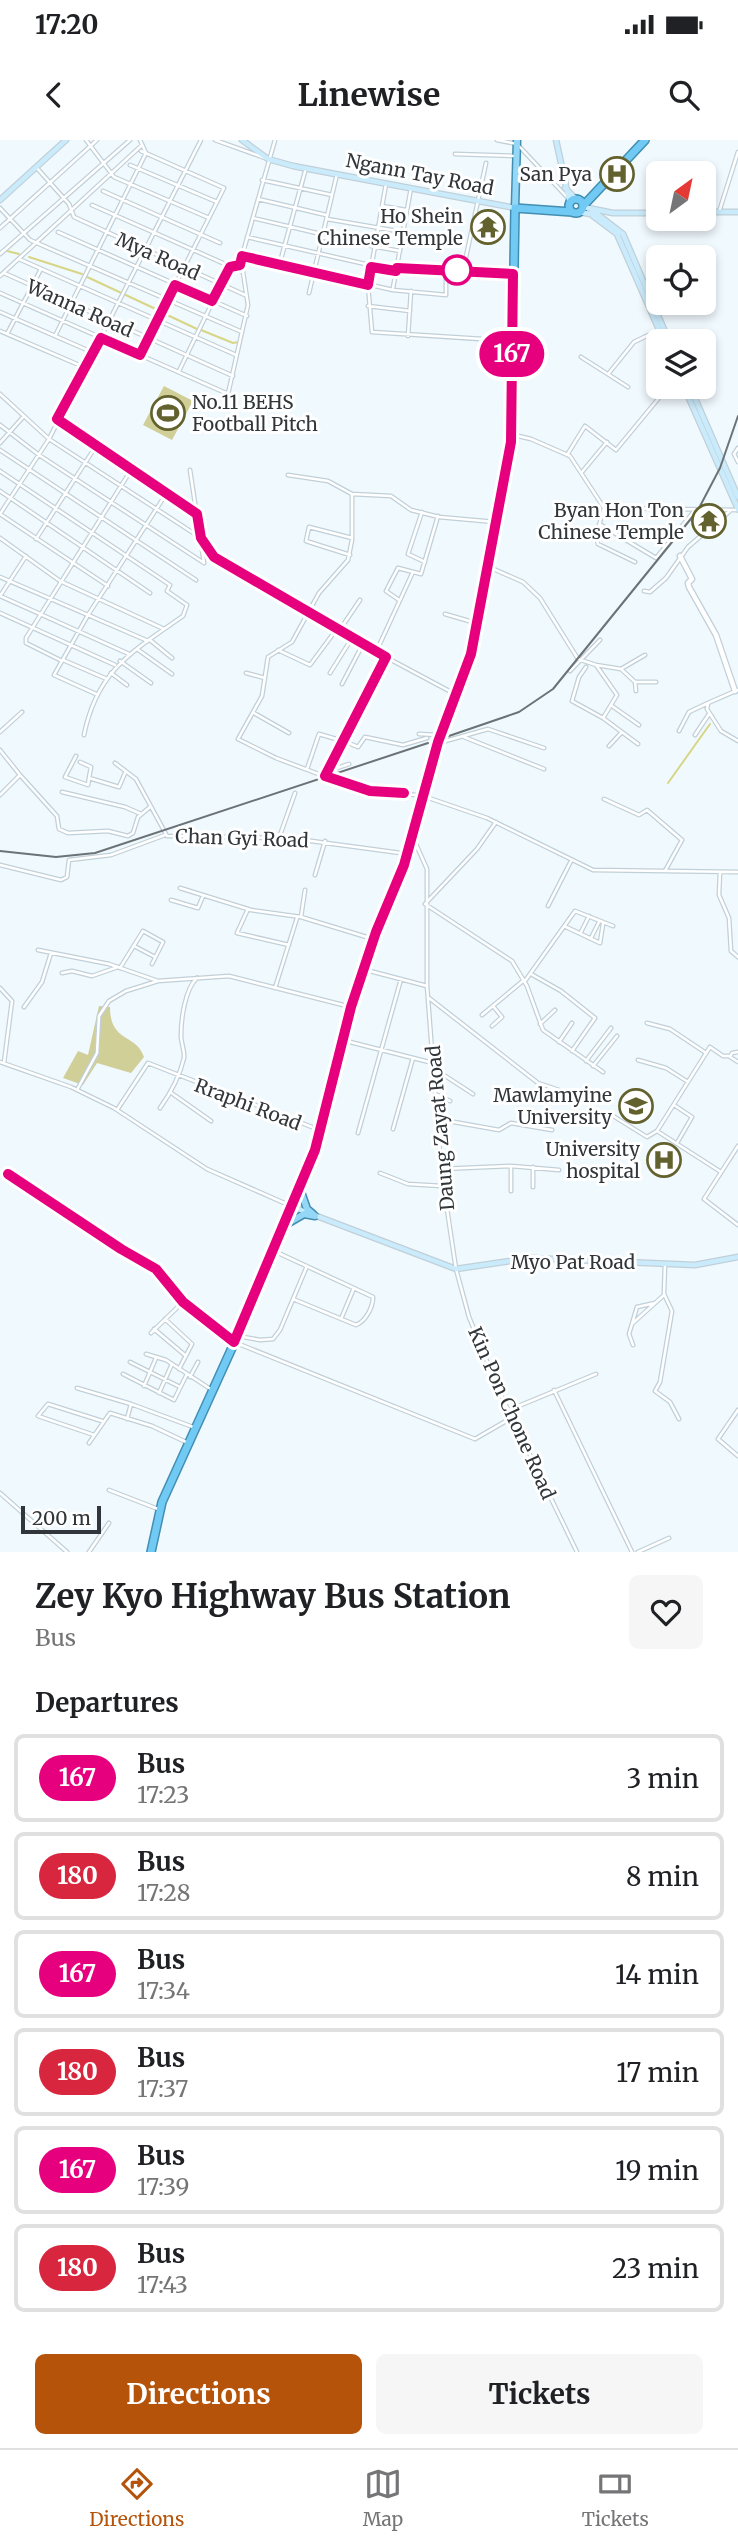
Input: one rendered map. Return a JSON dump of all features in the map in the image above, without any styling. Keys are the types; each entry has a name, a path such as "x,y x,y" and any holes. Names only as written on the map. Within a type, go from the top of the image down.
{"highway":[{"path":"576,205 595,190 645,140"},
{"name":"Ngann Tay Road","path":"515,208 557,211 576,205"},
{"path":"151,1552 159,1510 300,1189 320,1130 351,1007 373,939 408,854 440,738 468,663 511,435 515,208"}],"main road":[{"path":"0,200 66,140"},
{"name":"Ngann Tay Road","path":"242,140 268,159 515,208"},
{"path":"556,140 564,188 576,205 595,214 623,234 662,329"},
{"path":"515,208 517,142"},
{"path":"564,188 576,205"},
{"path":"719,212 738,212"},
{"path":"595,214 612,213"},
{"path":"612,213 609,224 624,248 659,329"},
{"path":"595,214 646,213"},
{"path":"692,399 738,509"},
{"path":"693,399 738,498"},
{"path":"300,1189 307,1209 315,1216"},
{"name":"Myo Pat Road","path":"293,1207 456,1269 530,1258 695,1265 738,1257"},
{"path":"285,1225 304,1214 315,1216"}],"street":[{"path":"86,140 111,173 130,185 209,218"},
{"path":"0,228 97,140"},
{"path":"0,254 130,140"},
{"path":"55,336 138,168 144,152 140,140"},
{"path":"108,586 0,514 49,439 201,140"},
{"path":"215,140 268,159"},
{"path":"239,268 275,140"},
{"path":"497,140 517,142 576,205"},
{"path":"0,276 142,145"},
{"path":"140,355 224,187 144,152"},
{"path":"719,212 738,152"},
{"path":"455,153 517,156"},
{"path":"463,271 486,163"},
{"path":"130,165 217,202"},
{"path":"36,167 71,210"},
{"path":"279,266 306,168"},
{"path":"309,293 337,174"},
{"path":"262,180 332,195"},
{"path":"386,184 368,285 372,332 512,341"},
{"path":"393,290 411,188"},
{"path":"103,191 220,243"},
{"path":"257,199 326,217 403,232"},
{"path":"0,293 228,394 247,316 243,272 92,205"},
{"path":"382,206 407,210"},
{"path":"0,208 35,242 242,332"},
{"name":"Mya Road","path":"71,210 74,217 105,233 245,295"},
{"path":"252,217 289,228 400,251"},
{"path":"58,232 247,316"},
{"path":"247,237 371,267 513,274"},
{"path":"242,256 393,290 446,295 446,270"},
{"path":"19,259 237,355"},
{"path":"178,372 231,267"},
{"path":"7,334 41,269"},
{"name":"Wanna Road","path":"4,272 233,376"},
{"path":"408,336 411,292"},
{"path":"368,306 410,312"},
{"path":"0,312 94,353"},
{"path":"0,331 86,368"},
{"path":"609,373 634,341 646,336"},
{"path":"581,357 628,387"},
{"path":"0,394 49,439 201,538 214,557 376,652 456,694"},
{"path":"567,455 585,426 617,450 658,399"},
{"path":"0,443 24,416"},
{"path":"57,419 197,514"},
{"path":"0,425 40,455 204,563 190,470"},
{"path":"511,435 531,439 567,455 604,508 596,537 598,544 635,562"},
{"path":"581,473 607,442"},
{"path":"36,539 96,446"},
{"path":"738,448 734,454 738,462"},
{"path":"0,450 196,580"},
{"path":"107,679 26,643 31,628 70,563 131,470"},
{"path":"0,471 170,585 167,591 187,605 183,616 116,666 97,694 84,735"},
{"path":"288,475 328,481 352,494 391,496 411,510 438,516 495,522"},
{"path":"0,491 150,593"},
{"path":"97,694 54,675 88,615 166,494"},
{"path":"352,494 350,555 307,611 292,642 268,657 262,696 238,739 307,769 370,791 423,796 496,822 593,870 738,872"},
{"path":"604,508 738,509"},
{"path":"601,525 656,558 695,510"},
{"path":"644,591 650,592 666,578 680,555 731,510"},
{"path":"422,512 408,554 425,562"},
{"path":"399,600 386,591 398,568 420,575 438,516"},
{"path":"350,555 306,541 309,527 352,538"},
{"path":"0,538 60,581 97,601 164,629"},
{"path":"679,731 689,712 737,690 726,658 689,587 688,583 692,579 680,555"},
{"path":"26,556 0,596 129,654"},
{"path":"485,566 523,582 540,598 579,659 621,669 635,682 636,691"},
{"path":"376,652 412,574"},
{"path":"0,577 149,641 172,657"},
{"path":"278,650 310,665 360,600"},
{"path":"0,613 116,666"},
{"path":"445,614 476,623"},
{"path":"330,673 352,638"},
{"path":"570,671 600,640"},
{"path":"342,684 363,644"},
{"path":"137,649 172,674"},
{"path":"621,669 645,655"},
{"path":"325,776 386,657"},
{"path":"120,661 150,683"},
{"path":"596,665 617,695 603,718"},
{"path":"586,667 579,677 572,701 603,718 638,744"},
{"path":"111,673 127,685"},
{"path":"246,673 265,678"},
{"path":"635,682 656,682"},
{"path":"708,703 709,714 721,731 738,740"},
{"path":"612,706 639,725"},
{"path":"0,732 22,712"},
{"path":"254,713 289,733"},
{"path":"695,735 709,714"},
{"path":"419,734 440,738 464,737 488,729 544,748"},
{"path":"609,746 622,732"},
{"path":"307,769 319,734 358,747 365,737 403,745 427,738"},
{"path":"464,737 544,769"},
{"path":"0,750 57,816 59,829 68,833 108,831 128,836 133,833 141,814 150,807"},
{"path":"76,755 65,777 88,785 92,767 80,762"},
{"name":"Chan Gyi Road","path":"116,763 125,773 136,779 165,835 211,839 279,838 325,841 408,854"},
{"path":"328,771 349,764"},
{"path":"89,778 119,787 125,773"},
{"path":"0,795 20,775"},
{"path":"62,792 125,807 141,814"},
{"path":"279,838 295,793"},
{"path":"604,799 639,815 647,810 659,817 681,840 665,871"},
{"path":"425,904 477,849 496,822"},
{"path":"0,865 61,880 67,877 69,860 111,855 165,835"},
{"path":"363,970 427,986 427,869 413,839"},
{"path":"316,875 325,841"},
{"path":"548,906 571,861"},
{"path":"720,872 719,895 729,918 732,951 738,957"},
{"path":"180,888 248,909 299,918 373,939"},
{"path":"275,988 299,918 305,890"},
{"path":"171,900 198,908 204,895"},
{"path":"425,904 512,961 524,981 540,1024 559,1042 603,1072"},
{"path":"248,909 237,933 289,945"},
{"path":"482,1015 531,974 575,911 613,926"},
{"path":"580,934 589,916"},
{"path":"590,939 601,923"},
{"path":"564,926 601,943 601,923"},
{"path":"62,973 72,971 92,976 119,967 143,931 163,942 152,964"},
{"path":"134,947 155,957"},
{"path":"38,950 119,967 158,981"},
{"path":"24,1007 42,982 51,953"},
{"path":"531,974 561,991 595,1018 572,1051"},
{"path":"77,1090 97,1053 99,1016 109,1001 126,991 158,981 229,976 351,1007"},
{"path":"160,1108 185,1056 181,1036 190,984 197,978"},
{"path":"358,1133 401,979"},
{"name":"Daung Zayat Road","path":"427,986 442,1186 456,1269"},
{"path":"0,988 12,1001 2,1063 77,1090 117,1110 207,1169 293,1207"},
{"path":"429,998 538,1083 562,1091"},
{"path":"492,1026 502,1017 493,1006"},
{"path":"540,1024 555,1010"},
{"path":"559,1042 572,1023"},
{"path":"647,1023 664,1027 706,1053"},
{"path":"586,1061 611,1028"},
{"path":"593,1066 617,1036"},
{"path":"342,1040 433,1063"},
{"path":"610,1114 647,1137 657,1131 710,1047 723,1056 738,1052"},
{"path":"730,1056 732,1061 738,1062"},
{"path":"393,1129 413,1058"},
{"path":"638,1060 666,1068 688,1082"},
{"name":"Rraphi Road","path":"117,1110 148,1063 320,1130"},
{"path":"433,1068 472,1094"},
{"path":"170,1092 211,1121"},
{"path":"435,1094 450,1101"},
{"path":"674,1105 692,1117 677,1144"},
{"path":"437,1119 499,1130 511,1123 552,1130"},
{"path":"657,1131 721,1172"},
{"path":"738,1146 704,1199 738,1225"},
{"path":"511,1166 511,1191"},
{"path":"441,1169 511,1166 559,1170"},
{"path":"533,1167 533,1187"},
{"path":"380,1173 408,1184 442,1186"},
{"path":"8,1174 156,1269 183,1302 235,1339 475,1439 513,1418"},
{"path":"274,1251 373,1297 373,1301 360,1324 341,1319 293,1298"},
{"path":"665,1263 664,1294 672,1311 660,1382 654,1391 670,1402 679,1419"},
{"path":"235,1339 273,1339 307,1266"},
{"name":"Kin Pon Chone Road","path":"456,1269 470,1317 509,1410 577,1552"},
{"path":"341,1319 354,1288"},
{"path":"633,1323 664,1294"},
{"path":"183,1302 152,1331 186,1356"},
{"path":"633,1345 629,1334 638,1305 655,1303"},
{"path":"165,1319 192,1343 179,1368"},
{"path":"146,1354 172,1364 212,1390"},
{"path":"144,1385 156,1358"},
{"path":"130,1362 181,1387"},
{"path":"123,1374 174,1400 198,1362"},
{"path":"159,1393 172,1364"},
{"path":"509,1410 597,1374"},
{"path":"77,1388 131,1404 195,1428"},
{"path":"554,1390 632,1552"},
{"path":"94,1435 38,1416 48,1404 102,1421"},
{"path":"127,1419 131,1404"},
{"path":"738,1410 718,1439 738,1456"},
{"path":"89,1443 107,1413 188,1443"},
{"path":"109,1490 159,1510"},
{"path":"0,1493 66,1552"},
{"path":"89,1552 109,1523"},
{"path":"638,1552 669,1538"}],"shaded area":[{"name":"No.11 BEHS Football Pitch","path":"164,386 193,401 172,440 143,425"},
{"path":"99,1006 110,1007 114,1027 140,1049 144,1057 131,1073 97,1063 83,1085 63,1078 78,1051 88,1055"}],"waterway":[{"path":"7,251 19,254"},
{"path":"29,257 82,274"},
{"path":"85,276 160,311"},
{"path":"163,313 197,329"},
{"path":"201,330 233,343 239,342"},
{"path":"668,783 710,724"}],"railway":[{"path":"446,737 519,712 553,689 698,510 720,468 738,416"},
{"path":"0,851 56,857 95,853 428,743"}],"bus line":[{"name":"167","path":"8,1174 156,1269 183,1302 208,1325 234,1342 315,1150 351,1007 376,932 413,839 438,742 471,654 487,556 510,453 513,274 397,268 396,271 371,267 368,285 242,256 240,265 230,267 212,301 175,285 140,355 101,338 57,419 197,514 201,538 214,557 386,657 325,776 370,791 404,793"}],"place":[{"name":"San Pya","path":"617,174"},
{"name":"Ho Shein Chinese Temple","path":"488,227"},
{"name":"No.11 BEHS Football Pitch","path":"168,413"},
{"name":"Byan Hon Ton Chinese Temple","path":"709,521"},
{"name":"Mawlamyine University","path":"636,1106"},
{"name":"University hospital","path":"664,1160"}]}
